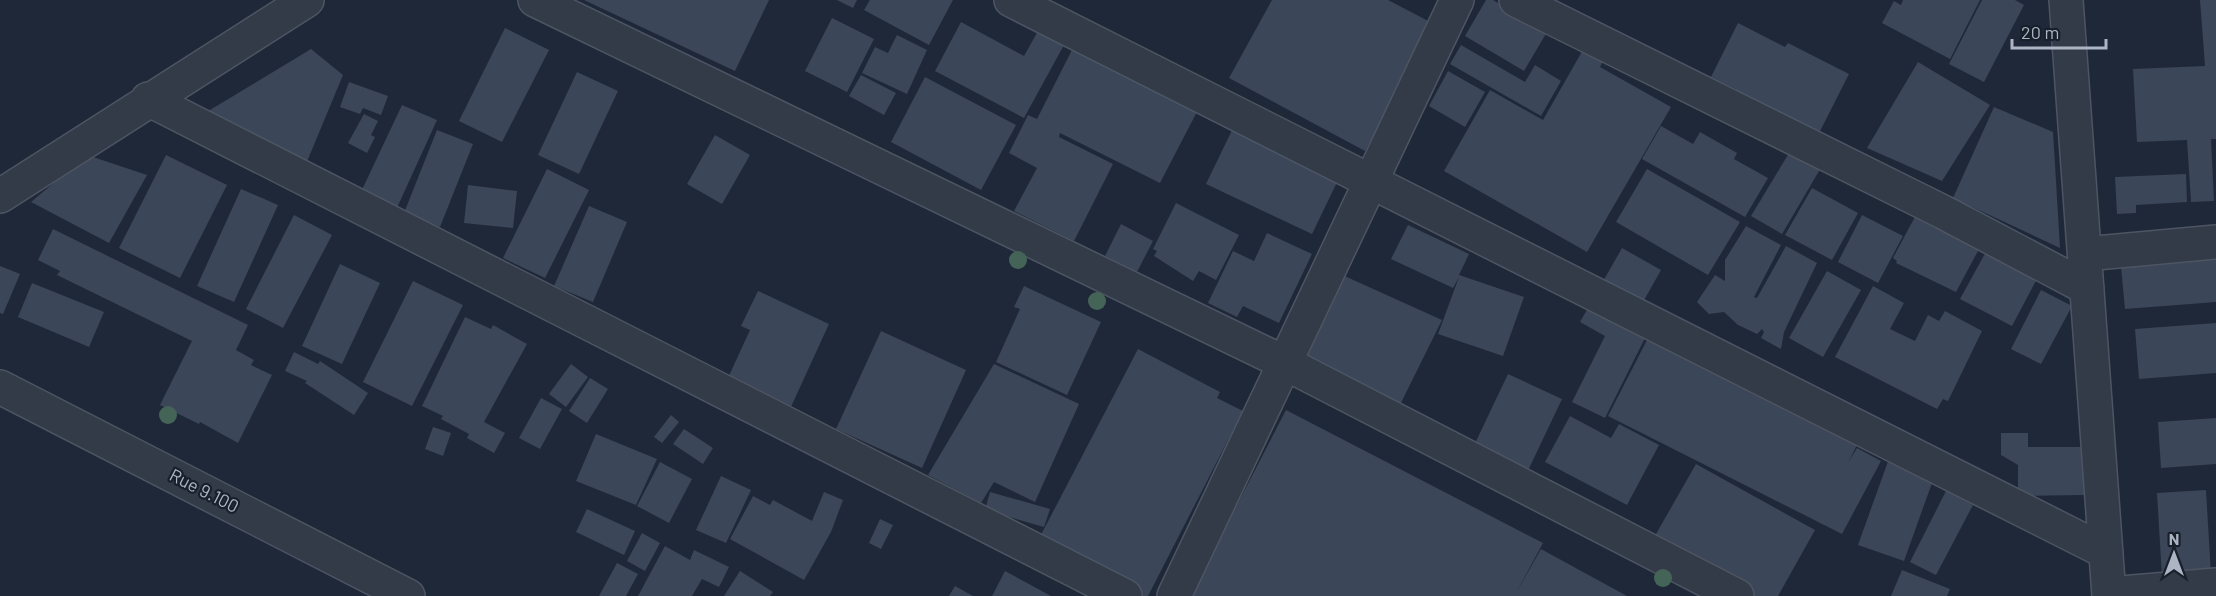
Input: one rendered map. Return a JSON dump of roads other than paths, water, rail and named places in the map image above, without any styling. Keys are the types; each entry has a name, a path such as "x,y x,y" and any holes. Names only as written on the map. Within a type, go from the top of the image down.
{"street":[{"path":"0,196 148,99 307,0"},
{"path":"535,0 1286,363 1737,596"},
{"path":"1011,0 2106,552"},
{"path":"1174,596 1457,0"},
{"path":"1516,0 1943,212 2087,288"},
{"path":"2066,0 2109,595 2216,585"},
{"path":"148,99 1125,596"},
{"path":"2085,255 2216,242"},
{"name":"Rue 9.100","path":"0,387 408,596"}]}
